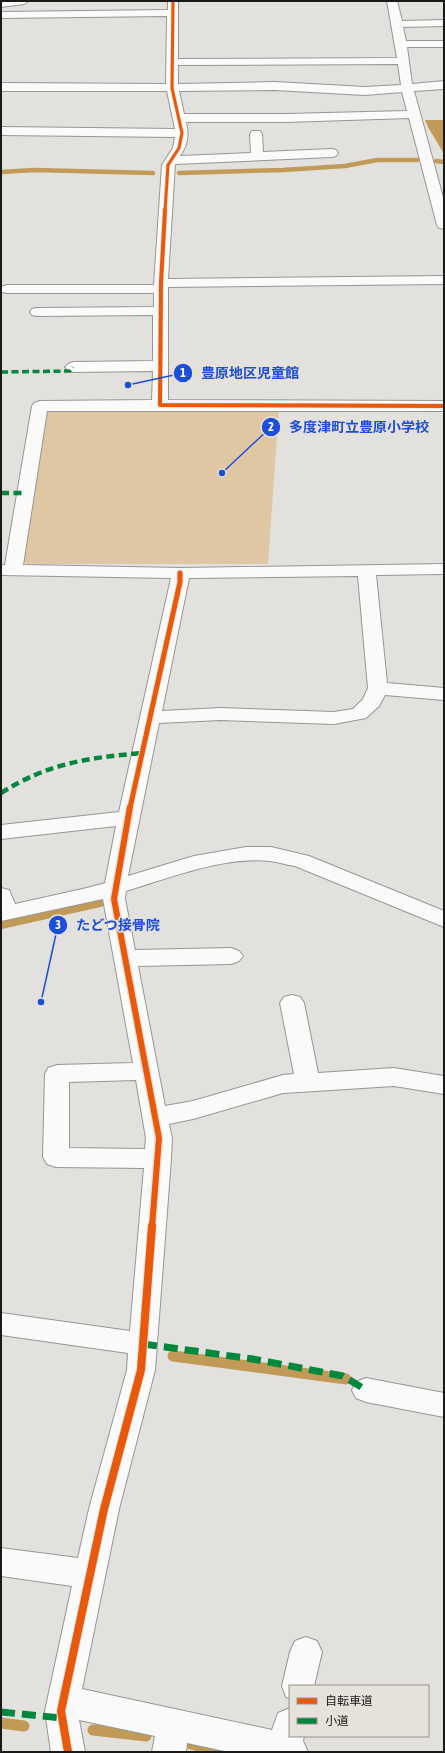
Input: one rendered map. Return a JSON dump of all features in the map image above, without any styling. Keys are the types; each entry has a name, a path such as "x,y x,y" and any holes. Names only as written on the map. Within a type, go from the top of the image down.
{"street":[{"path":"1,4 24,1"},
{"path":"160,405 160,311 168,166 179,148 182,133 172,88 173,1"},
{"path":"392,1 407,67 407,88 414,114 432,158 444,225"},
{"path":"1,15 173,13"},
{"path":"397,24 444,23"},
{"path":"402,44 444,44"},
{"path":"172,62 407,67"},
{"path":"1,87 172,88 275,86 365,91 444,85"},
{"path":"179,118 286,118 414,114"},
{"path":"1,131 182,133"},
{"path":"256,134 257,156"},
{"path":"171,160 332,153"},
{"path":"7,289 444,280"},
{"path":"37,312 160,311"},
{"path":"73,367 160,366"},
{"path":"444,406 40,406 7,570 180,573 444,569"},
{"path":"150,717 220,714 334,718 359,714 372,702 378,688 367,570"},
{"path":"68,1752 61,1711 104,1509 141,1370 159,1138 114,899 128,818 180,582 180,573"},
{"path":"378,688 444,694"},
{"path":"1,832 128,818"},
{"path":"3,908 45,906 194,863 246,854 271,854 301,860 444,920"},
{"path":"125,958 231,956"},
{"path":"292,1003 308,1082"},
{"path":"147,1071 57,1074 56,1157 158,1159"},
{"path":"156,1117 193,1110 283,1084 394,1077 444,1085"},
{"path":"1,1324 143,1344"},
{"path":"366,1390 444,1405"},
{"path":"1,1562 90,1574"},
{"path":"298,1685 306,1652"},
{"path":"63,1701 172,1739 263,1743 288,1742"}],"shaded area":[{"path":"425,120 444,120 444,154 428,127"},
{"path":"279,408 268,564 28,564 22,562 44,413 48,410"}],"waterway":[{"path":"179,173 283,170 345,166 377,160 417,160"},
{"path":"436,161 444,162"},
{"path":"1,172 34,170 153,173"},
{"path":"1,925 100,903"},
{"path":"173,1356 346,1379"},
{"path":"1,1723 24,1726"},
{"path":"93,1730 146,1736"},
{"path":"191,1744 222,1752"}],"marked path":[{"path":"1,372 70,371 73,367"},
{"path":"1,493 25,493"},
{"path":"1,793 48,769 71,763 142,753"},
{"path":"143,1344 253,1359 343,1376 366,1390"},
{"path":"1,1712 62,1718"}],"cycle path":[{"path":"173,1 172,88 182,133 179,148 168,165 161,283 160,405 444,406"},
{"path":"68,1752 61,1711 104,1509 141,1370 159,1138 114,899 128,818 180,582 180,573"}],"place":[{"name":"豊原地区児童館","path":"128,385"},
{"name":"多度津町立豊原小学校","path":"222,473"},
{"name":"たどつ接骨院","path":"41,1002"}]}
